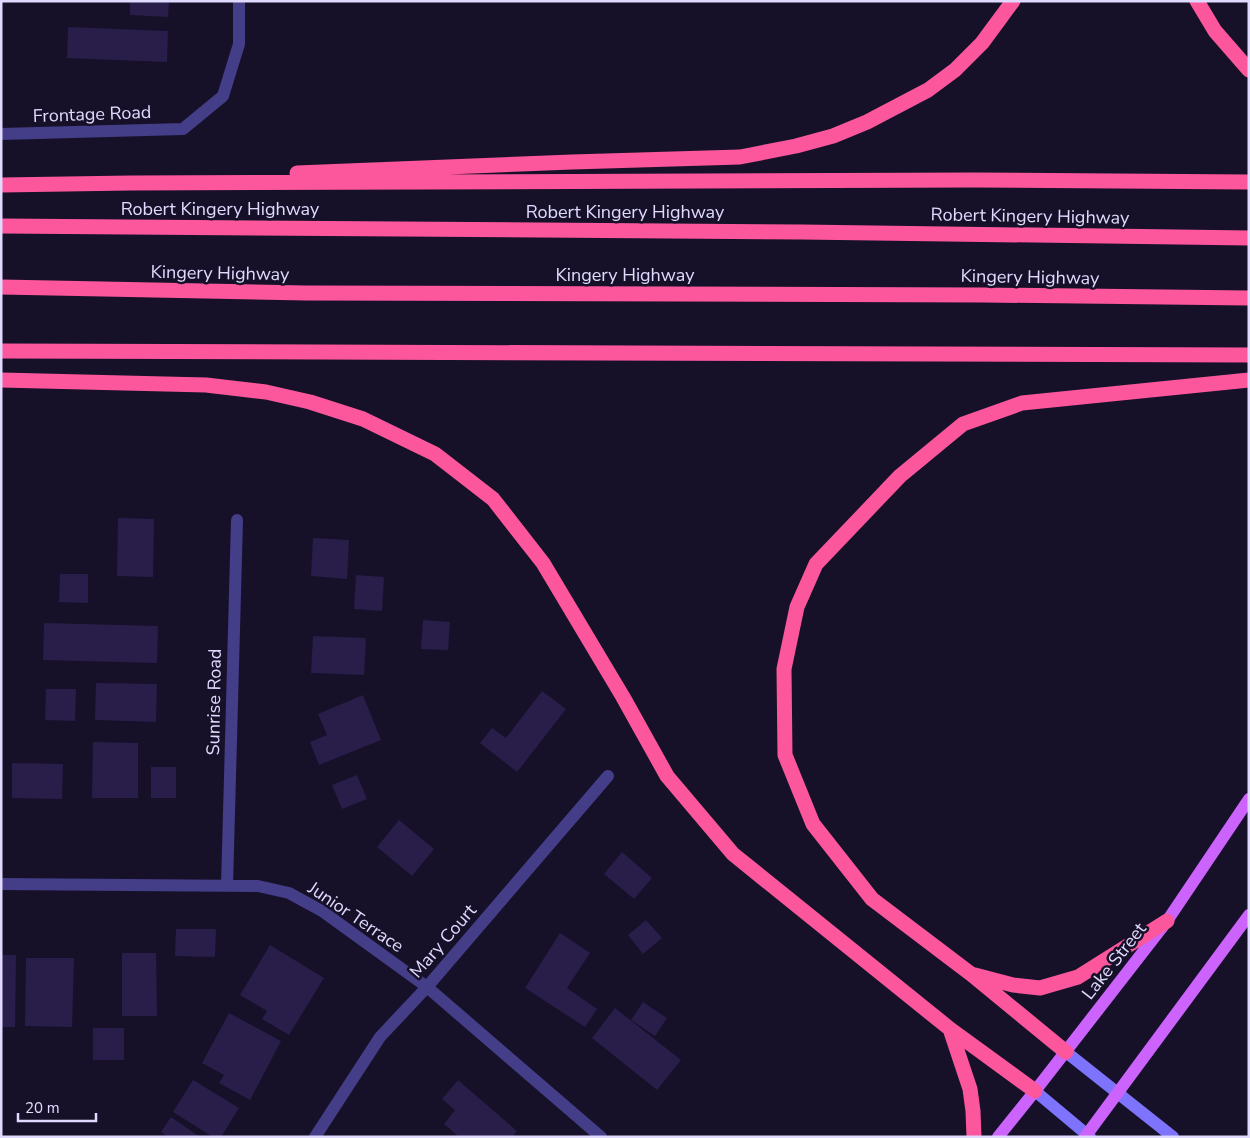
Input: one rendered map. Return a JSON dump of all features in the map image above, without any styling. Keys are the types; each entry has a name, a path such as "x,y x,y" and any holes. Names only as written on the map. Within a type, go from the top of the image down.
{"highway":[{"path":"132,183 319,172 740,158 750,156 833,136 882,115 928,90 955,70 982,42 1013,1"},
{"path":"1197,1 1215,31 1249,70"},
{"path":"1,185 954,180 1249,182"},
{"name":"Robert Kingery Highway","path":"1,226 792,232 1249,238"},
{"name":"Kingery Highway","path":"1,288 306,293 974,294 1249,298"},
{"path":"1,351 1249,355"},
{"path":"1,380 206,385 266,392 310,402 363,419 434,454 493,499 543,563 623,697 666,776 733,854 950,1029 1035,1091"},
{"path":"1066,1052 970,974 872,899 813,824 785,754 784,669 798,607 816,564 900,476 963,424 1022,403 1249,380"},
{"path":"970,974 1013,985 1040,988 1078,977 1167,921"},
{"path":"950,1029 970,1089 974,1111 974,1137"}],"main road":[{"name":"Lake Street","path":"998,1137 1167,921 1249,799"},
{"path":"1035,1091 1088,1136 1249,915"},
{"path":"1066,1052 1173,1137"}],"street":[{"name":"Frontage Road","path":"1,134 183,129 223,96 239,44 239,1"},
{"name":"Sunrise Road","path":"227,886 237,520"},
{"name":"Mary Court","path":"315,1137 380,1037 427,987 608,776"},
{"name":"Junior Terrace","path":"1,884 258,886 290,893 322,911 427,987 601,1137"}],"building":[{"path":"130,1 169,1 168,17 130,15"},
{"path":"68,27 168,31 167,62 67,58"},
{"path":"118,518 154,519 153,577 117,576"},
{"path":"313,538 349,540 347,579 311,576"},
{"path":"60,574 88,574 88,603 59,602"},
{"path":"356,575 384,577 382,611 354,609"},
{"path":"423,620 450,622 448,650 421,649"},
{"path":"44,623 158,626 157,663 43,660"},
{"path":"313,636 366,638 364,675 311,673"},
{"path":"96,683 157,684 156,722 95,720"},
{"path":"46,689 76,689 75,721 45,720"},
{"path":"542,691 566,709 517,772 480,743 492,728 506,738"},
{"path":"363,695 381,740 319,765 310,742 327,735 318,714"},
{"path":"93,742 138,743 138,798 92,798"},
{"path":"12,763 63,764 62,799 12,798"},
{"path":"151,767 176,767 176,798 151,798"},
{"path":"357,775 367,799 342,809 332,785"},
{"path":"399,820 434,849 412,876 377,847"},
{"path":"622,852 652,878 634,899 604,874"},
{"path":"646,920 662,938 643,954 628,935"},
{"path":"176,929 216,929 215,957 175,956"},
{"path":"560,933 590,953 567,988 597,1009 585,1027 525,988"},
{"path":"270,945 324,978 289,1035 262,1019 267,1011 240,995"},
{"path":"122,953 156,953 157,1016 122,1016"},
{"path":"1,955 16,955 15,1027 1,1027"},
{"path":"26,958 74,958 72,1027 25,1026"},
{"path":"643,1002 667,1018 655,1036 631,1020"},
{"path":"615,1008 681,1060 657,1090 592,1038"},
{"path":"229,1013 281,1041 250,1100 219,1083 224,1075 202,1063"},
{"path":"93,1028 124,1028 124,1060 93,1060"},
{"path":"193,1080 239,1108 221,1137 213,1137 173,1112"},
{"path":"458,1080 517,1131 512,1137 459,1137 444,1124 455,1110 442,1099"},
{"path":"171,1117 200,1137 168,1137 161,1132"}]}
